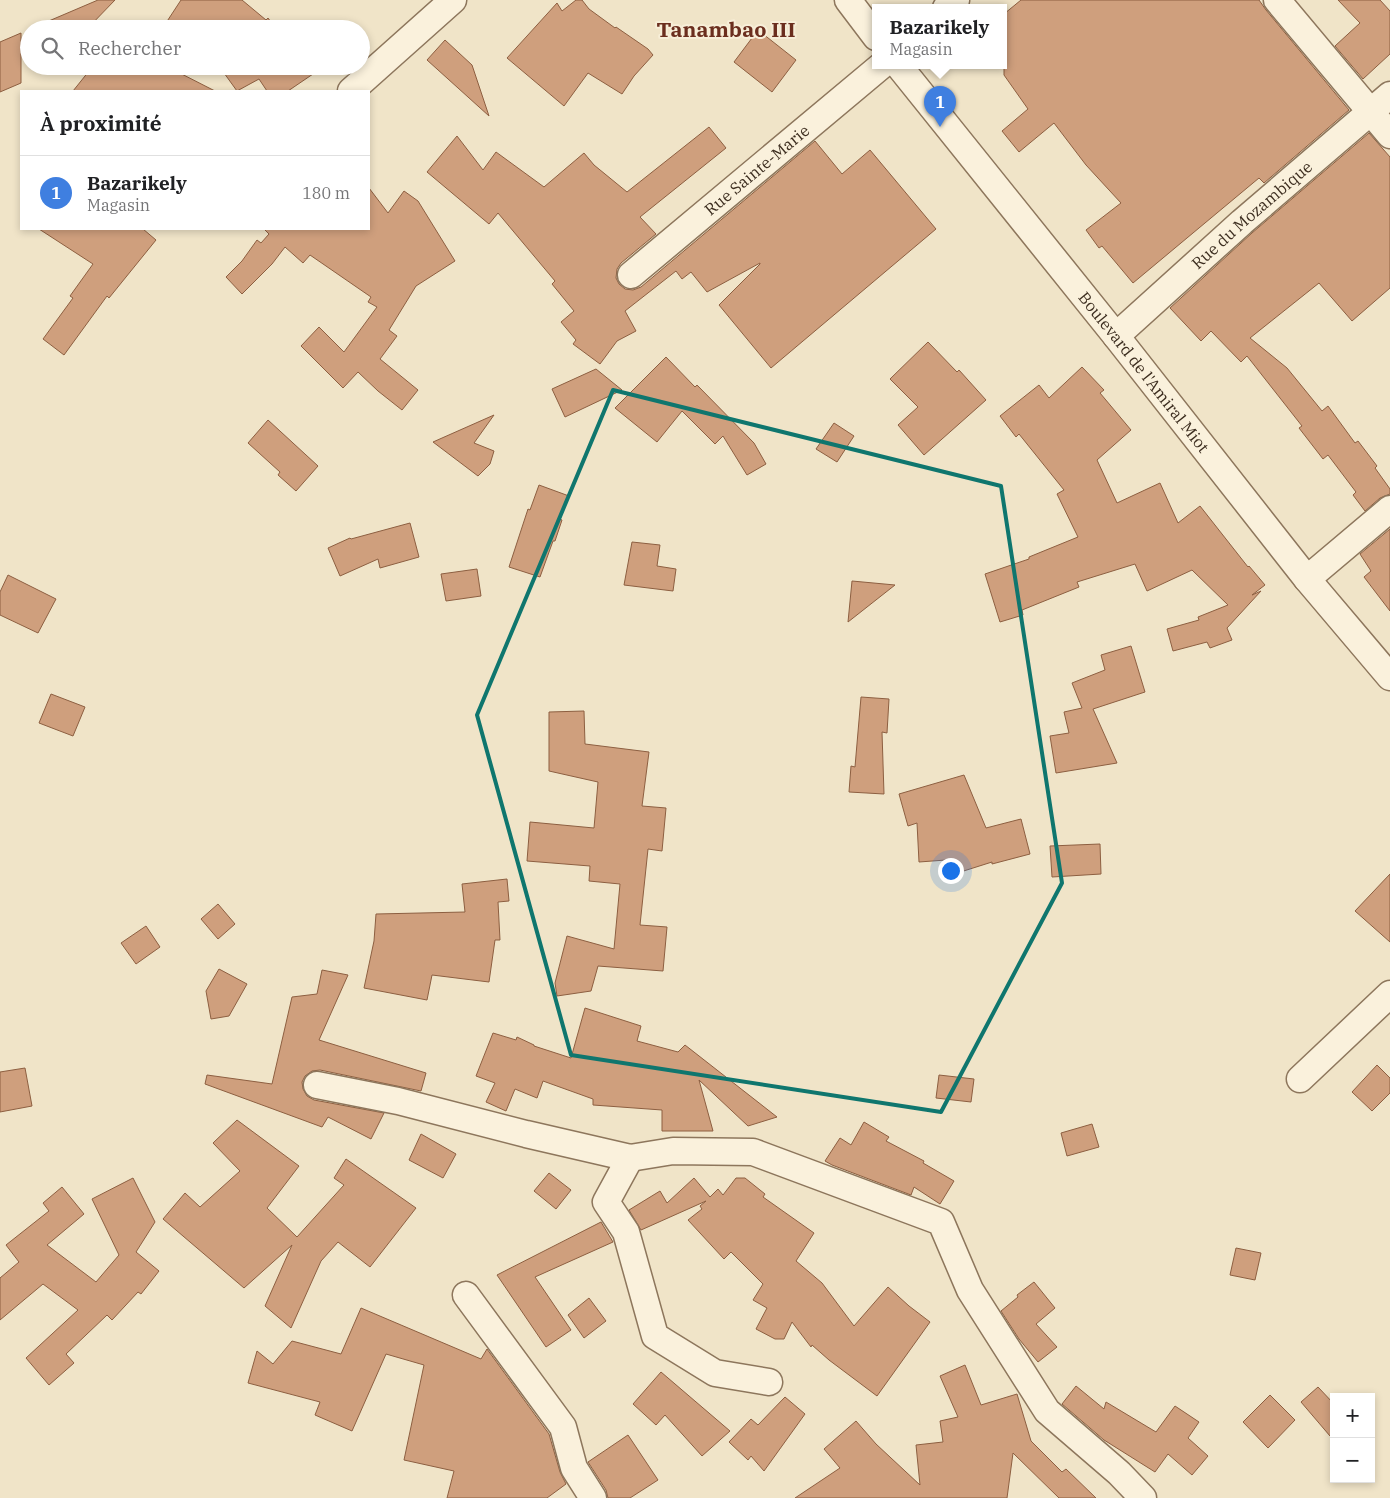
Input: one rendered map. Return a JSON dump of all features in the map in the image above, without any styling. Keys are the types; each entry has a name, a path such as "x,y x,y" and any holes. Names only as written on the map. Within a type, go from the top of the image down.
{"street":[{"path":"370,75 453,0"},
{"path":"848,0 872,32"},
{"path":"1278,0 1381,104 1390,135"},
{"name":"Rue Sainte-Marie","path":"631,275 877,69"},
{"name":"Boulevard de l'Amiral Miot","path":"901,69 1307,578 1390,677"},
{"path":"353,90 370,75"},
{"name":"Rue du Mozambique","path":"1116,336 1242,222 1381,104"},
{"path":"1307,578 1390,510"},
{"path":"1300,1079 1390,994"},
{"path":"317,1084 398,1101 526,1134 630,1158 673,1151 753,1152 941,1222 970,1290 1047,1411 1119,1472 1143,1498"},
{"path":"630,1158 606,1202 626,1232 655,1336 715,1373 769,1382"},
{"path":"466,1295 563,1426 574,1468 593,1498"}],"highlighted area":[{"path":"613,390 1001,486 1062,883 941,1112 571,1055 477,715"}],"building":[{"path":"98,0 115,0 96,20 51,20"},
{"path":"181,0 242,0 266,20 168,20"},
{"path":"576,0 582,0 589,9 648,49 653,55 634,76 622,94 588,73 564,106 507,58 557,3 562,11"},
{"path":"1021,0 1259,0 1349,110 1264,183 1259,178 1133,283 1102,246 1099,248 1086,230 1121,203 1086,165 1054,123 1019,152 1002,131 1028,109 1004,75 1004,69 1007,69 1007,12"},
{"path":"1338,0 1380,0 1390,11 1390,54 1363,79 1335,46 1360,23"},
{"path":"758,30 796,60 772,92 734,62"},
{"path":"20,33 21,83 0,92 0,42"},
{"path":"445,40 472,65 489,116 427,60"},
{"path":"86,75 184,75 213,90 74,90"},
{"path":"225,75 312,75 289,90 266,90 259,79 236,90"},
{"path":"709,127 726,148 640,217 656,234 621,263 617,269 616,278 625,289 633,290 641,287 815,141 842,174 870,150 936,229 771,368 719,305 760,263 707,292 691,272 682,279 676,271 625,311 636,331 617,341 600,364 573,344 576,340 561,322 574,311 552,284 555,281 498,213 489,224 427,172 457,136 483,170 496,152 544,187 584,153 594,165 627,192"},
{"path":"1369,133 1390,157 1390,288 1352,321 1319,283 1250,338 1287,368 1322,411 1328,406 1355,443 1358,441 1377,466 1375,468 1390,489 1390,494 1380,498 1365,511 1353,495 1356,492 1328,455 1323,459 1299,428 1302,426 1247,356 1241,362 1211,331 1201,341 1170,308 1252,233"},
{"path":"370,189 388,213 404,191 418,201 455,261 416,286 389,330 397,336 380,359 418,390 402,410 358,372 343,388 301,346 319,327 344,352 377,307 368,302 371,297 310,255 303,263 285,247 272,264 242,294 226,277 242,261 257,240 261,243 269,234 265,230 370,230"},
{"path":"41,230 144,230 156,240 109,298 107,296 64,355 43,339 73,298 70,296 93,264"},
{"path":"928,342 957,372 959,370 986,400 924,455 898,425 918,407 890,379"},
{"path":"666,357 695,387 697,385 754,443 766,464 747,475 723,436 715,444 682,411 657,442 615,408"},
{"path":"1082,367 1104,390 1100,393 1131,430 1097,460 1117,503 1160,483 1178,523 1200,506 1248,567 1265,585 1252,595 1261,591 1227,628 1232,640 1210,648 1207,642 1173,651 1167,629 1199,620 1198,617 1228,605 1192,570 1147,591 1135,564 1077,582 1079,587 1022,610 1023,615 1000,622 985,574 1029,559 1029,557 1078,537 1057,494 1064,490 1019,434 1016,437 1000,416 1039,385 1049,398"},
{"path":"596,369 622,390 565,417 552,389"},
{"path":"494,415 474,443 494,451 490,464 478,476 433,442"},
{"path":"268,420 318,466 296,491 278,475 280,472 248,443"},
{"path":"834,423 854,436 837,462 816,449"},
{"path":"539,485 569,496 560,519 562,520 555,541 553,541 540,577 509,567 528,509 530,510"},
{"path":"410,523 419,557 380,568 378,559 340,576 328,548 350,538"},
{"path":"1390,529 1390,611 1364,577 1371,571 1360,554"},
{"path":"632,542 660,545 657,566 676,569 673,591 624,585"},
{"path":"477,569 481,596 446,601 441,574"},
{"path":"8,575 56,599 38,633 0,615 0,592"},
{"path":"852,581 895,585 848,622"},
{"path":"1131,646 1145,692 1093,709 1117,763 1056,773 1050,736 1069,733 1064,712 1082,708 1072,683 1105,670 1101,655"},
{"path":"51,694 85,707 73,736 39,723"},
{"path":"861,697 889,699 887,733 882,732 884,794 849,792 851,766 855,767"},
{"path":"584,711 585,744 649,752 642,806 666,808 662,851 648,849 640,925 667,927 663,971 598,966 591,991 557,996 555,983 567,936 614,949 620,884 589,881 590,866 527,861 530,822 594,828 598,782 549,771 549,712"},
{"path":"964,775 986,828 1021,819 1030,854 992,864 992,862 951,875 946,860 919,862 917,823 908,826 899,794"},
{"path":"1100,844 1101,874 1052,877 1050,846"},
{"path":"1390,874 1390,942 1355,911"},
{"path":"507,879 509,901 498,902 500,940 495,940 489,982 432,975 427,1000 364,988 374,941 376,914 465,912 462,884"},
{"path":"218,904 235,924 218,939 201,919"},
{"path":"146,926 160,947 136,964 121,943"},
{"path":"219,969 247,984 229,1016 211,1019 206,991"},
{"path":"322,970 348,975 319,1040 426,1073 421,1091 320,1070 312,1071 305,1076 302,1082 303,1089 307,1096 314,1100 384,1113 371,1139 328,1117 322,1127 205,1084 207,1075 272,1084 292,997 317,994"},
{"path":"585,1008 641,1026 637,1041 678,1052 685,1045 777,1117 748,1126 699,1080 713,1131 662,1131 662,1110 593,1105 593,1099 543,1081 537,1098 515,1089 506,1111 486,1102 495,1083 476,1076 493,1033 516,1040 517,1037 534,1046 571,1058"},
{"path":"1377,1065 1390,1078 1390,1093 1372,1111 1352,1092"},
{"path":"25,1068 32,1106 0,1112 0,1072"},
{"path":"939,1075 974,1079 971,1102 936,1098"},
{"path":"237,1120 299,1166 267,1208 297,1237 344,1185 334,1178 346,1159 416,1208 370,1267 338,1242 321,1261 291,1328 265,1306 292,1245 244,1288 163,1219 185,1193 200,1207 240,1171 213,1143"},
{"path":"864,1122 889,1137 886,1141 924,1161 923,1163 954,1181 940,1204 914,1187 911,1195 825,1161 840,1138 851,1145"},
{"path":"1092,1124 1099,1147 1067,1156 1061,1133"},
{"path":"421,1134 456,1154 443,1178 409,1160"},
{"path":"549,1173 571,1190 556,1209 534,1191"},
{"path":"133,1178 155,1222 136,1252 159,1271 141,1294 138,1292 112,1320 107,1315 66,1354 74,1363 49,1385 26,1358 78,1310 43,1284 0,1320 0,1278 19,1262 6,1245 49,1211 43,1203 62,1187 84,1214 47,1245 96,1282 119,1255 92,1199"},
{"path":"694,1178 710,1197 718,1189 723,1195 736,1178 745,1178 765,1194 763,1197 814,1233 796,1261 822,1283 854,1326 888,1287 930,1322 877,1396 812,1345 811,1347 792,1322 784,1339 775,1339 756,1329 767,1308 753,1300 763,1284 731,1252 724,1259 688,1220 702,1209 700,1206 706,1201 641,1230 629,1210 660,1191 667,1203"},
{"path":"601,1222 613,1242 535,1277 571,1330 546,1347 497,1275"},
{"path":"1236,1248 1261,1253 1255,1280 1230,1275"},
{"path":"1034,1282 1055,1308 1036,1324 1057,1347 1038,1362 1019,1339 1001,1311"},
{"path":"589,1298 606,1321 584,1338 568,1315"},
{"path":"361,1308 481,1359 487,1349 549,1434 560,1472 566,1484 547,1498 447,1498 454,1471 404,1460 424,1365 386,1354 352,1431 315,1415 320,1402 248,1383 257,1351 273,1364 292,1341 341,1354"},
{"path":"965,1365 981,1405 1017,1394 1031,1441 1062,1472 1066,1469 1096,1498 1059,1498 1013,1453 1007,1498 795,1498 840,1468 824,1449 856,1421 876,1444 920,1485 916,1445 943,1442 940,1421 958,1417 940,1376"},
{"path":"661,1372 730,1431 702,1456 665,1415 656,1425 633,1404"},
{"path":"1076,1386 1104,1409 1106,1402 1156,1432 1175,1406 1199,1422 1188,1438 1208,1456 1192,1475 1168,1454 1155,1472 1104,1440 1062,1404"},
{"path":"1318,1387 1330,1400 1330,1436 1301,1402"},
{"path":"1270,1395 1295,1420 1268,1448 1243,1422"},
{"path":"785,1397 805,1414 764,1471 751,1456 748,1460 729,1442 751,1419 758,1425"},
{"path":"628,1435 658,1480 630,1498 608,1498 606,1490 588,1462"}],"place":[{"name":"Bazarikely","path":"940,127"}],"district":[{"name":"Tanambao III","path":"726,30"}]}
